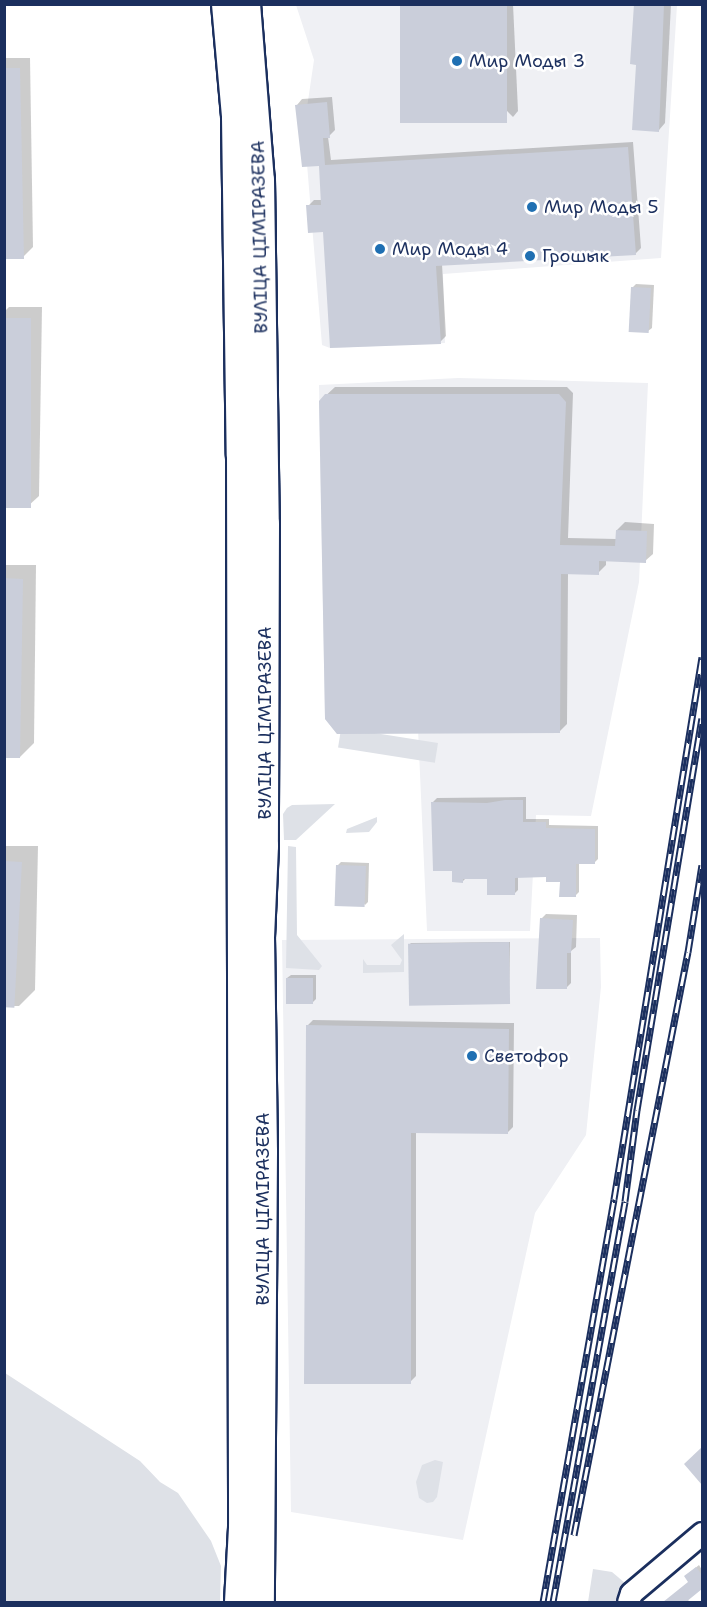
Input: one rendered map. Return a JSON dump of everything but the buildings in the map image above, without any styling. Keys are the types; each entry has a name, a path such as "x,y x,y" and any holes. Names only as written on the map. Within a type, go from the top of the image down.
{"main road":[{"name":"ВУЛІЦА ЦІМІРАЗЕВА","path":"225,4 234,117 240,455 242,1528 238,1602"},
{"name":"ВУЛІЦА ЦІМІРАЗЕВА","path":"247,4 261,180 266,524 264,846 261,937 264,1152 261,1602"}],"street":[{"path":"628,1602 631,1593 702,1533"}],"shaded area":[{"path":"296,5 677,5 661,258 443,274 445,343 330,348 322,345 304,128 314,60"},
{"path":"458,378 648,383 639,582 591,816 536,815 530,931 427,931 418,729 337,734 325,719 319,385"},
{"path":"341,728 438,743 435,763 338,747"},
{"path":"335,804 296,840 284,840 283,814 287,808 292,805"},
{"path":"377,817 377,822 369,832 346,833 347,829"},
{"path":"288,846 296,847 297,935 322,966 319,970 286,968"},
{"path":"404,934 404,972 363,973 363,959 367,965 400,965 402,960 391,945"},
{"path":"600,938 601,987 586,1135 535,1213 463,1540 291,1512 282,940"},
{"path":"5,1373 140,1461 160,1482 178,1493 211,1541 221,1566 220,1602 5,1602"},
{"path":"435,1460 443,1462 437,1497 433,1502 427,1503 419,1498 416,1482 422,1465"},
{"path":"593,1569 612,1572 625,1583 627,1590 625,1602 588,1602"}],"railway":[{"path":"543,1602 614,1199 702,657"},
{"path":"553,1602 625,1201 637,1110 702,718"},
{"path":"574,1535 688,952 702,865"}],"place":[{"name":"Мир Моды 3","path":"457,61"},
{"name":"Мир Моды 5","path":"532,207"},
{"name":"Мир Моды 4","path":"380,249"},
{"name":"Грошык","path":"530,256"},
{"name":"Светофор","path":"472,1056"}]}
